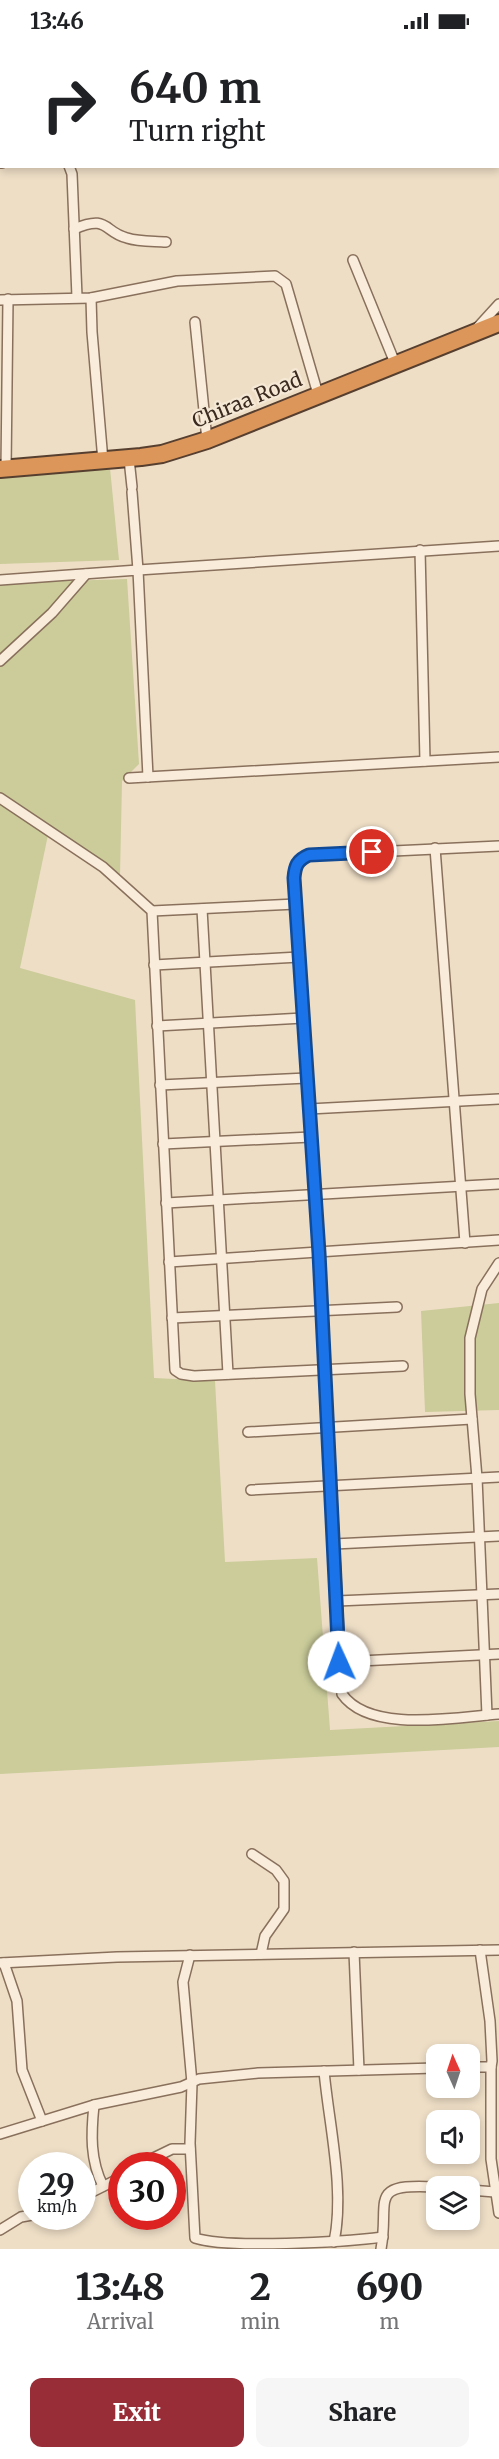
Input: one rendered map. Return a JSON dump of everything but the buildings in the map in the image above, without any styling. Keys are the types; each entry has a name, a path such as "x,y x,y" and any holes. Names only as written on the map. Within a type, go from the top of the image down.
{"highway":[{"name":"Chiraa Road","path":"3,469 129,459 162,454 207,440 499,323"}],"street":[{"path":"70,168 72,174 77,297"},
{"path":"74,229 87,224 104,224 126,238 166,242"},
{"path":"353,260 395,363"},
{"path":"3,469 4,299 91,298 177,281 262,276 281,278 286,284 318,394"},
{"path":"91,298 103,461"},
{"path":"475,331 499,304"},
{"path":"195,322 207,440"},
{"path":"129,459 138,570 148,777"},
{"path":"0,580 499,546"},
{"path":"420,550 424,761"},
{"path":"0,661 52,614 86,574"},
{"path":"129,778 499,757"},
{"path":"0,798 103,867 152,911 296,904"},
{"path":"499,846 309,855 302,858 296,866 296,904 319,1253 342,1694 349,1704 374,1716 415,1720 499,1714"},
{"path":"435,848 465,1243"},
{"path":"202,909 228,1374"},
{"path":"152,911 175,1371 194,1376 403,1366"},
{"path":"154,965 299,957"},
{"path":"157,1026 303,1018"},
{"path":"160,1085 307,1078"},
{"path":"309,1109 499,1100"},
{"path":"163,1144 311,1137"},
{"path":"166,1203 499,1184"},
{"path":"169,1262 499,1240"},
{"path":"487,1715 470,1338 482,1288 499,1263"},
{"path":"172,1318 397,1307"},
{"path":"248,1432 472,1419"},
{"path":"251,1490 499,1477"},
{"path":"334,1544 499,1536"},
{"path":"338,1601 499,1594"},
{"path":"339,1662 499,1654"},
{"path":"252,1854 276,1870 284,1881 284,1909 265,1936 261,1954"},
{"path":"480,1950 490,2021 491,2067 495,2078 491,2159 499,2213"},
{"path":"42,2121 22,2070 17,2001 2,1963 190,1955 499,1950"},
{"path":"354,1952 359,2070"},
{"path":"190,1955 183,1982 192,2083 190,2149 195,2238 205,2244 255,2247 383,2237"},
{"path":"480,2067 491,2067"},
{"path":"0,2134 94,2105 192,2083 200,2079 324,2071 426,2068"},
{"path":"324,2071 334,2170 340,2192 339,2221 334,2242"},
{"path":"94,2105 92,2153 95,2171 103,2186"},
{"path":"166,2152 172,2149 190,2149"},
{"path":"96,2190 108,2184"},
{"path":"381,2249 383,2205 387,2194 395,2189 426,2187"},
{"path":"480,2191 495,2192"},
{"path":"0,2230 18,2219"}],"green space":[{"path":"110,468 119,560 0,564 0,478"},
{"path":"127,579 139,764 122,781 120,876 48,835 20,968 135,1000 154,1378 215,1381 225,1562 317,1558 330,1730 499,1721 499,1747 0,1774 0,583"},
{"path":"499,1303 499,1410 425,1412 421,1311"}],"route":[{"path":"339,1662 338,1601 319,1253 294,878 296,866 302,858 309,855 372,852"}]}
